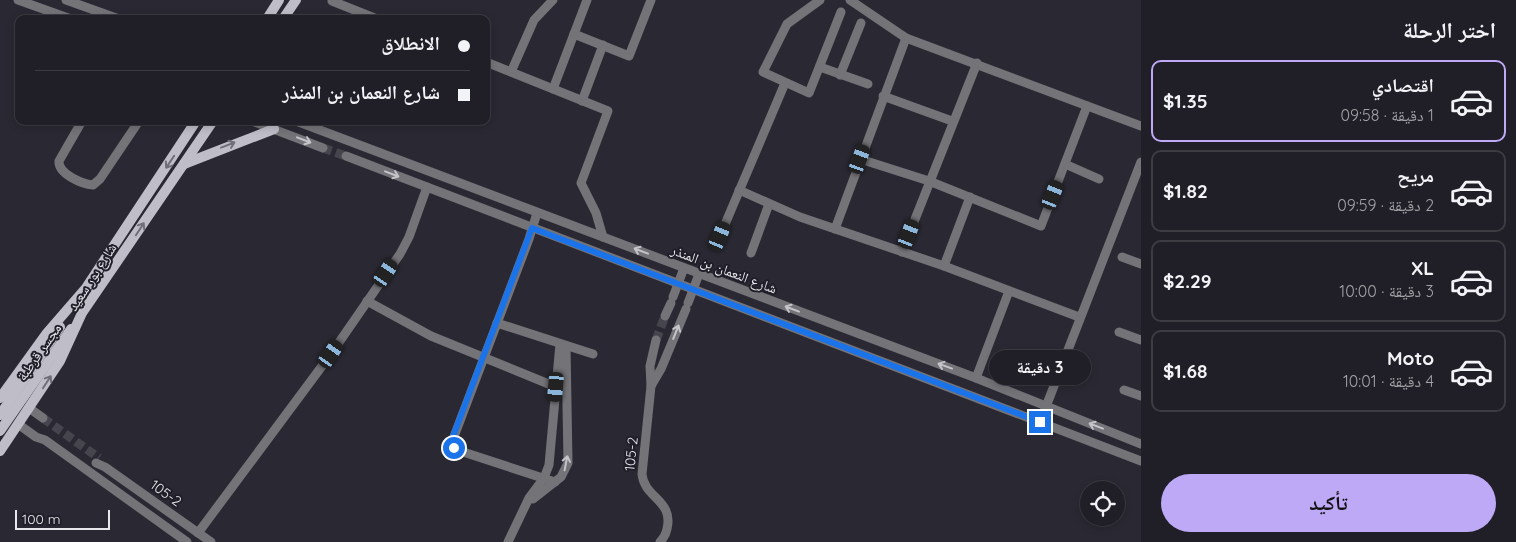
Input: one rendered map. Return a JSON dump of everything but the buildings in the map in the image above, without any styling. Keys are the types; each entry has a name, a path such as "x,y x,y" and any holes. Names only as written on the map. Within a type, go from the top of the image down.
{"main road":[{"path":"270,15 279,0"},
{"path":"286,15 296,0"},
{"name":"شارع بور سعيد","path":"0,398 43,339 75,302 193,125"},
{"name":"شارع بور سعيد","path":"0,451 67,349 82,313 210,125"},
{"path":"184,164 274,129"},
{"name":"مجسر قرطبة","path":"0,415 75,302"},
{"name":"مجسر قرطبة","path":"0,431 82,313"}],"street":[{"path":"18,0 60,15"},
{"path":"66,0 108,15"},
{"path":"512,72 534,20 554,0"},
{"path":"553,89 587,0"},
{"path":"574,34 629,56 651,0"},
{"path":"820,0 787,24 763,72 809,92 841,12"},
{"path":"850,0 906,38 1141,126"},
{"path":"332,1 367,15"},
{"path":"840,75 861,23"},
{"path":"835,229 906,38"},
{"path":"582,101 603,45"},
{"path":"902,252 952,120 976,63"},
{"path":"490,64 608,111 581,182 604,237"},
{"path":"820,68 868,84"},
{"path":"720,236 785,83"},
{"path":"883,96 952,120"},
{"path":"860,159 929,181 1040,226 1087,106"},
{"path":"80,125 59,161 59,165 62,170 84,184 92,184 100,179 136,125"},
{"path":"263,125 323,148"},
{"name":"شارع النعمان بن المنذر","path":"306,125 976,378 1141,444"},
{"path":"372,166 377,152"},
{"path":"346,156 1141,461"},
{"path":"1040,422 1079,317 1141,162"},
{"path":"1065,164 1099,179"},
{"path":"198,533 320,370 403,248 427,187"},
{"path":"739,190 769,204 835,229 944,266 1079,317"},
{"path":"944,266 970,197"},
{"path":"750,253 769,204"},
{"path":"537,212 498,323 452,439 453,447 459,451 555,482"},
{"path":"1122,257 1141,264"},
{"path":"665,316 684,268"},
{"name":"105-2","path":"651,386 663,363 699,274"},
{"path":"976,378 1008,291"},
{"path":"367,301 412,327 556,387"},
{"path":"813,335 820,335 824,331 821,320"},
{"path":"498,323 593,354"},
{"path":"1119,332 1141,340"},
{"name":"105-2","path":"656,340 651,359 651,386 642,474 646,487 663,504 668,514 666,534 660,542"},
{"path":"508,542 523,510 544,478 550,461 556,387 563,345"},
{"path":"523,510 537,494 564,474 568,463 563,345"},
{"path":"651,359 663,363"},
{"path":"1124,390 1141,396"},
{"path":"24,416 42,420"},
{"path":"24,416 36,436 45,440 187,542"},
{"name":"105-2","path":"97,461 210,542"}],"tunnel":[{"path":"323,148 346,156"},
{"path":"656,340 665,316"},
{"path":"43,418 99,458"}],"route":[{"path":"454,448 452,439 530,239 532,228 1040,422"}]}
